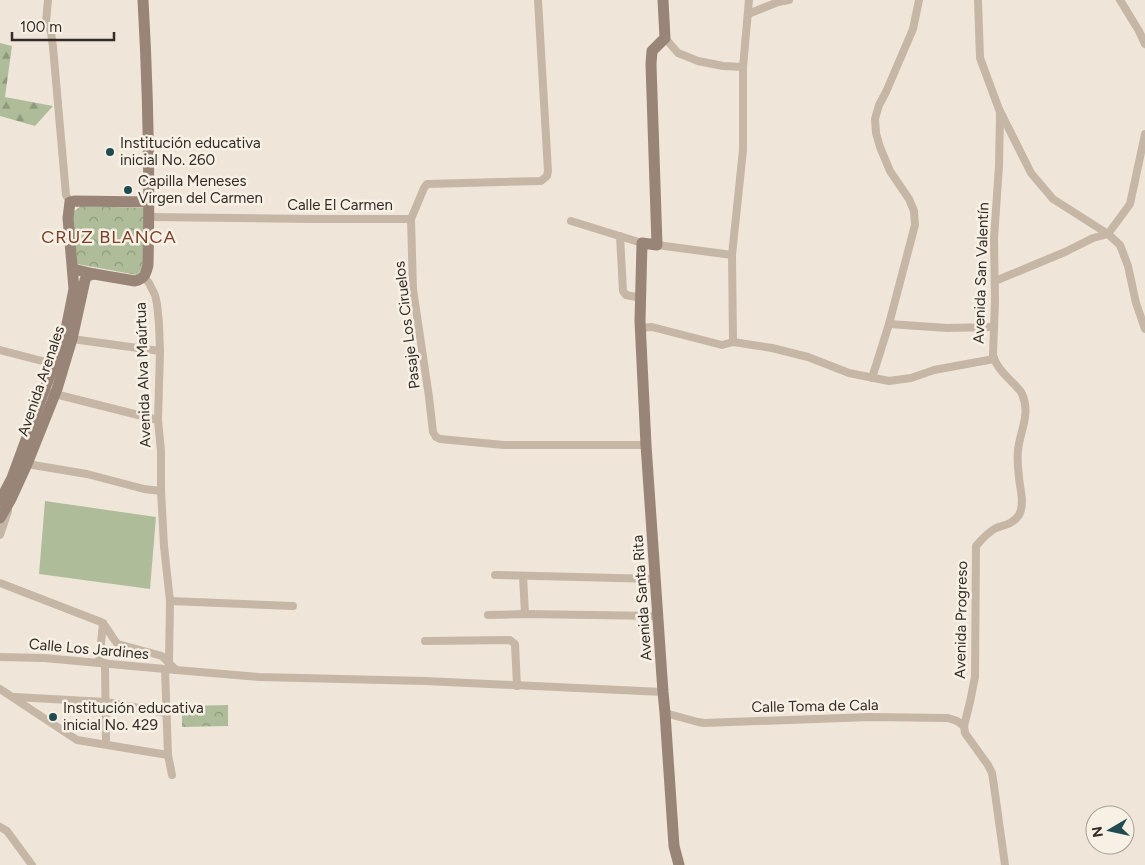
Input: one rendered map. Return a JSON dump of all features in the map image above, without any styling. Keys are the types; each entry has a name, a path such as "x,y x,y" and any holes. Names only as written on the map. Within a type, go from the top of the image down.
{"street":[{"path":"48,0 46,22 51,32 54,47 66,195 70,202 149,202"},
{"path":"73,269 135,281 144,277 148,265 149,202 143,0"},
{"name":"Pasaje Los Ciruelos","path":"538,0 547,176 541,181 426,184 411,219 414,289 433,432 434,436 440,439 504,445 646,445"},
{"path":"663,0 665,38 678,53 698,61 723,66 743,67"},
{"path":"733,342 732,255 743,150 743,67 749,0"},
{"path":"748,14 778,2 789,0"},
{"path":"872,378 915,225 914,212 909,199 890,171 880,147 876,133 876,119 879,105 913,29 919,0"},
{"name":"Avenida San Valentín","path":"976,546 983,537 995,529 1014,521 1021,508 1018,450 1026,418 1022,393 1001,371 994,359 994,238 999,166 1000,112 980,58 978,0"},
{"path":"1120,0 1145,44"},
{"path":"657,245 651,64 652,51 665,38"},
{"path":"1000,112 1032,173 1053,199 1108,234 1120,245 1128,266 1136,303 1145,330"},
{"path":"995,281 1065,252 1093,238 1108,234 1130,204 1145,134"},
{"name":"Avenida Arenales","path":"6,500 27,464 50,392 54,364 65,334 74,289 68,218 70,202"},
{"name":"Calle El Carmen","path":"149,217 411,219"},
{"path":"571,221 642,243 732,255"},
{"path":"620,236 623,292 626,295 641,298"},
{"name":"Avenida Santa Rita","path":"642,243 641,328 646,445 674,846 679,865"},
{"name":"Avenida Arenales","path":"6,500 12,478 72,339 85,280 87,276 94,274"},
{"name":"Avenida Alva Maúrtua","path":"144,277 156,298 160,351 158,420 161,451 164,546 170,601 166,713 168,755 172,776"},
{"path":"888,324 948,328 994,327"},
{"path":"641,328 652,327 722,345 733,342 772,348 808,356 849,374 889,381 902,380 934,370 994,359"},
{"path":"72,339 160,351"},
{"path":"0,350 54,364"},
{"path":"50,392 158,420"},
{"path":"27,464 86,474 144,489 161,491"},
{"path":"0,518 6,500"},
{"path":"0,535 6,519 6,500"},
{"name":"Avenida Progreso","path":"964,726 975,677 976,546"},
{"path":"495,575 656,579"},
{"path":"523,576 525,614"},
{"path":"0,583 103,623 118,644 162,656 167,666"},
{"path":"170,601 293,606"},
{"path":"488,615 658,616"},
{"path":"103,623 102,663 106,702 106,744"},
{"path":"425,641 513,641 515,644 516,686"},
{"name":"Calle Los Jardines","path":"0,657 167,666 176,670 259,677 424,681 663,692"},
{"path":"0,689 77,740 168,755"},
{"path":"13,697 106,702 166,713"},
{"name":"Calle Toma de Cala","path":"666,713 704,723 870,717 948,718 957,720 964,726"},
{"path":"964,726 965,733 992,773 1005,865"},
{"path":"0,826 7,830 32,865"}],"green space":[{"path":"0,43 12,46 5,97 53,106 35,126 0,116"},
{"path":"81,206 145,208 144,266 137,275 77,264 72,213"},
{"path":"45,501 156,517 150,589 39,574"},
{"path":"228,705 228,726 182,727 182,706"}],"place":[{"name":"Institución educativa inicial No. 260","path":"110,152"},
{"name":"Capilla Meneses Virgen del Carmen","path":"128,190"},
{"name":"Institución educativa inicial No. 429","path":"53,717"}],"district":[{"name":"CRUZ BLANCA","path":"109,237"}]}
